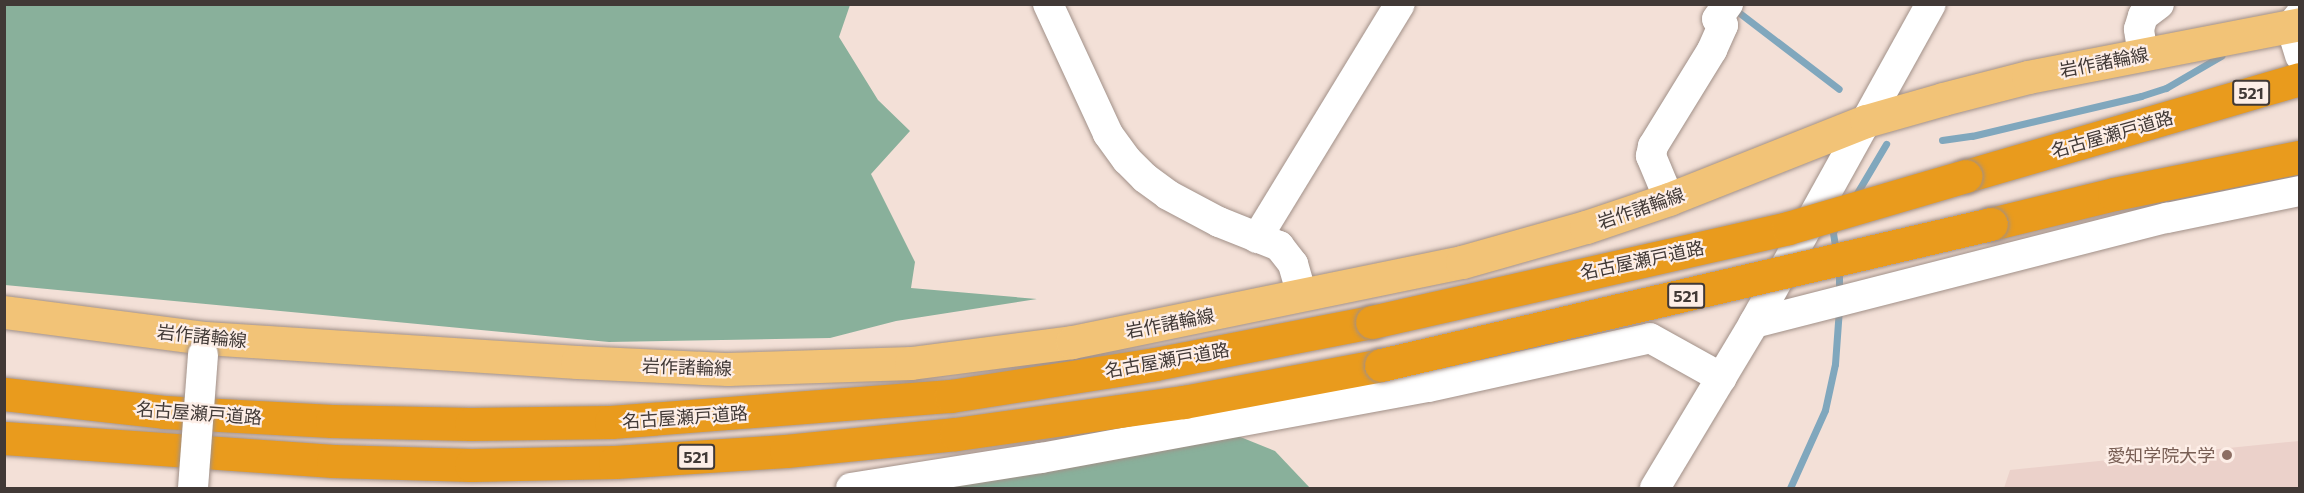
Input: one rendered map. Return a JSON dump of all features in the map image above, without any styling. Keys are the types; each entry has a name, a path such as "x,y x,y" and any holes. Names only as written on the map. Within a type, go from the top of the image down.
{"highway":[{"name":"名古屋瀬戸道路","path":"4,394 164,412 332,421 471,424 622,421 951,396 1155,364 1372,322 1788,228 2300,79"},
{"name":"521","path":"4,438 333,461 471,465 615,462 786,451 956,434 1195,400 1381,365 2114,194 2300,157"}],"main road":[{"name":"岩作諸輪線","path":"4,312 204,346 728,369 912,363 1072,342 1462,262 1586,227 1669,199 1866,121 2028,77 2143,55 2297,30"}],"street":[{"path":"1048,4 1108,134 1127,160 1145,178 1168,195 1219,222 1280,246 1293,264 1302,296"},
{"path":"1257,238 1400,4"},
{"path":"1655,489 1754,323 1932,4"},
{"path":"2143,55 2139,29 2143,15 2159,4"},
{"path":"1669,199 1651,156 1653,146 1712,51 1723,24 1717,19 1725,10"},
{"path":"1754,323 2167,218 2300,192"},
{"path":"851,489 1041,458 1428,387 1650,338 1722,378"},
{"path":"193,489 204,346"}],"shaded area":[{"name":"愛知学院大学","path":"2299,441 2299,488 2004,488 2010,470"}],"green space":[{"path":"4,5 850,5 839,37 878,100 910,131 871,174 915,262 911,288 1037,299 896,321 830,338 609,342 5,285"},
{"path":"1233,434 1275,451 1310,488 941,488"}],"waterway":[{"path":"1733,8 1839,89"},
{"path":"1942,140 1972,136 2141,96 2166,88 2221,56"},
{"path":"1854,198 1886,144"},
{"path":"1836,252 1833,232 1837,225"},
{"path":"1839,269 1839,294"},
{"path":"1790,488 1825,410 1835,364 1839,308"}],"place":[{"name":"愛知学院大学","path":"2227,455"}]}
